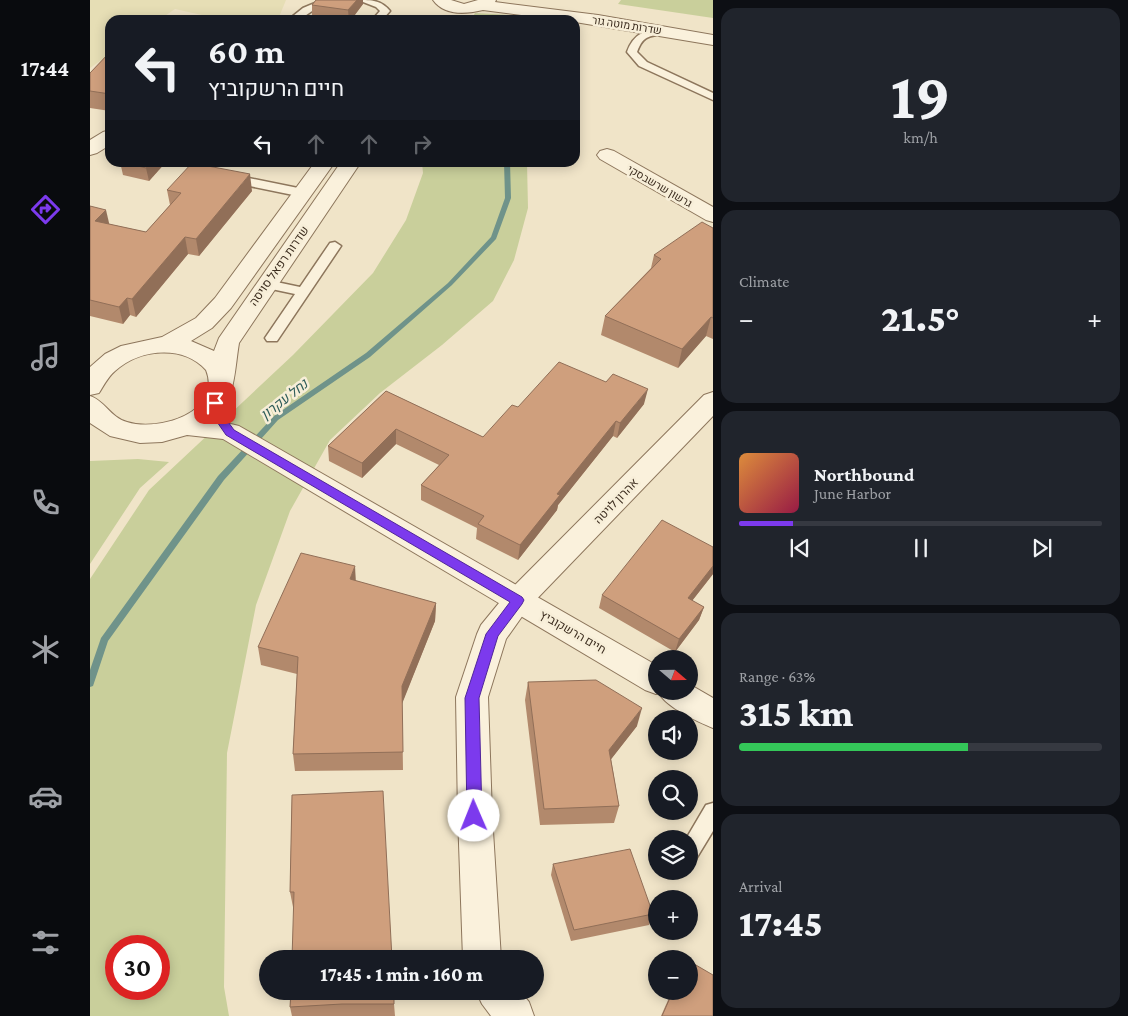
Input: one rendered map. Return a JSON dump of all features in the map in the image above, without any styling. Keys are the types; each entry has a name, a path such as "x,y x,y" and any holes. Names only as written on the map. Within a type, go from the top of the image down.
{"street":[{"name":"שדרות מוטה גור","path":"533,0 713,27"},
{"name":"שדרות מוטה גור","path":"442,2 454,7 481,4 561,15"},
{"path":"439,15 442,2"},
{"path":"464,15 481,4"},
{"name":"שדרות מוטה גור","path":"580,18 713,40"},
{"path":"90,149 105,139"},
{"name":"גרשון שרשבסקי","path":"607,156 713,216"},
{"name":"שדרות רפאל סויסה","path":"167,345 204,323 223,304 321,167"},
{"name":"שדרות רפאל סויסה","path":"215,403 221,389 221,376 227,343 348,167"},
{"path":"90,387 104,367 119,356 142,348 167,345 186,348 203,354 214,364 221,376"},
{"name":"אהרון לויטה","path":"481,950 474,816 472,698 492,634 518,600 713,401"},
{"path":"90,405 99,419 102,431 154,434 185,426 202,416 215,403"},
{"name":"חיים הרשקוביץ","path":"215,403 218,416 230,432"},
{"name":"חיים הרשקוביץ","path":"185,426 230,432 648,676"},
{"path":"689,700 713,714"},
{"path":"502,1000 515,1016"}],"lane":[{"path":"298,15 322,2 333,0"},
{"path":"363,0 379,6 385,11 381,15"},
{"path":"598,20 625,30 636,40"},
{"path":"664,31 641,34 636,40 632,52 643,64 713,97"},
{"path":"216,176 303,193"},
{"path":"272,338 335,246"},
{"path":"267,284 304,292"},
{"path":"698,837 713,812"}],"shaded area":[{"path":"90,0 286,0 280,15 202,15 175,9 166,15 105,15 105,58 90,68"}],"green space":[{"path":"621,0 713,0 713,18 618,4"},
{"path":"475,13 512,15 474,15"},
{"path":"422,167 527,167 528,208 514,260 493,301 442,345 380,393 330,440 290,511 256,605 227,753 224,987 229,1016 90,1016 90,579 149,490 293,355 373,273 406,220 423,173"},
{"path":"138,459 169,462 140,488 90,564 90,461"}],"building":[{"path":"316,0 357,0 348,10 312,5"},
{"path":"105,57 105,93 90,91 90,73"},
{"path":"188,167 213,167 250,174 196,239 185,237 132,299 127,298 119,307 90,300 90,206 106,210 95,221 146,232 181,193 167,190"},
{"path":"702,222 713,228 713,318 711,317 682,349 605,316 661,259 654,255"},
{"path":"559,362 606,382 613,374 648,389 620,423 616,421 557,494 560,495 520,545 478,524 484,516 421,485 449,455 396,429 362,463 328,446 386,391 483,437 512,405 518,407"},
{"path":"662,520 713,547 713,566 688,598 704,607 679,639 602,595"},
{"path":"301,553 355,566 350,579 436,603 402,686 403,752 293,754 298,657 258,647"},
{"path":"596,680 642,708 609,750 619,806 544,809 528,682"},
{"path":"383,791 392,950 292,950 294,892 290,892 292,795"},
{"path":"630,849 648,900 648,915 574,930 553,864"},
{"path":"698,966 713,975 713,1016 662,1016 669,1000 698,1000"},
{"path":"290,1000 394,1000 394,1004 290,1007"}],"waterway":[{"name":"נחל עקרון","path":"90,683 104,640 221,478 276,418 368,355 450,284 494,238 508,198 507,167"}],"route":[{"path":"215,403 218,416 230,432 518,600 492,634 472,698 474,816"}]}
